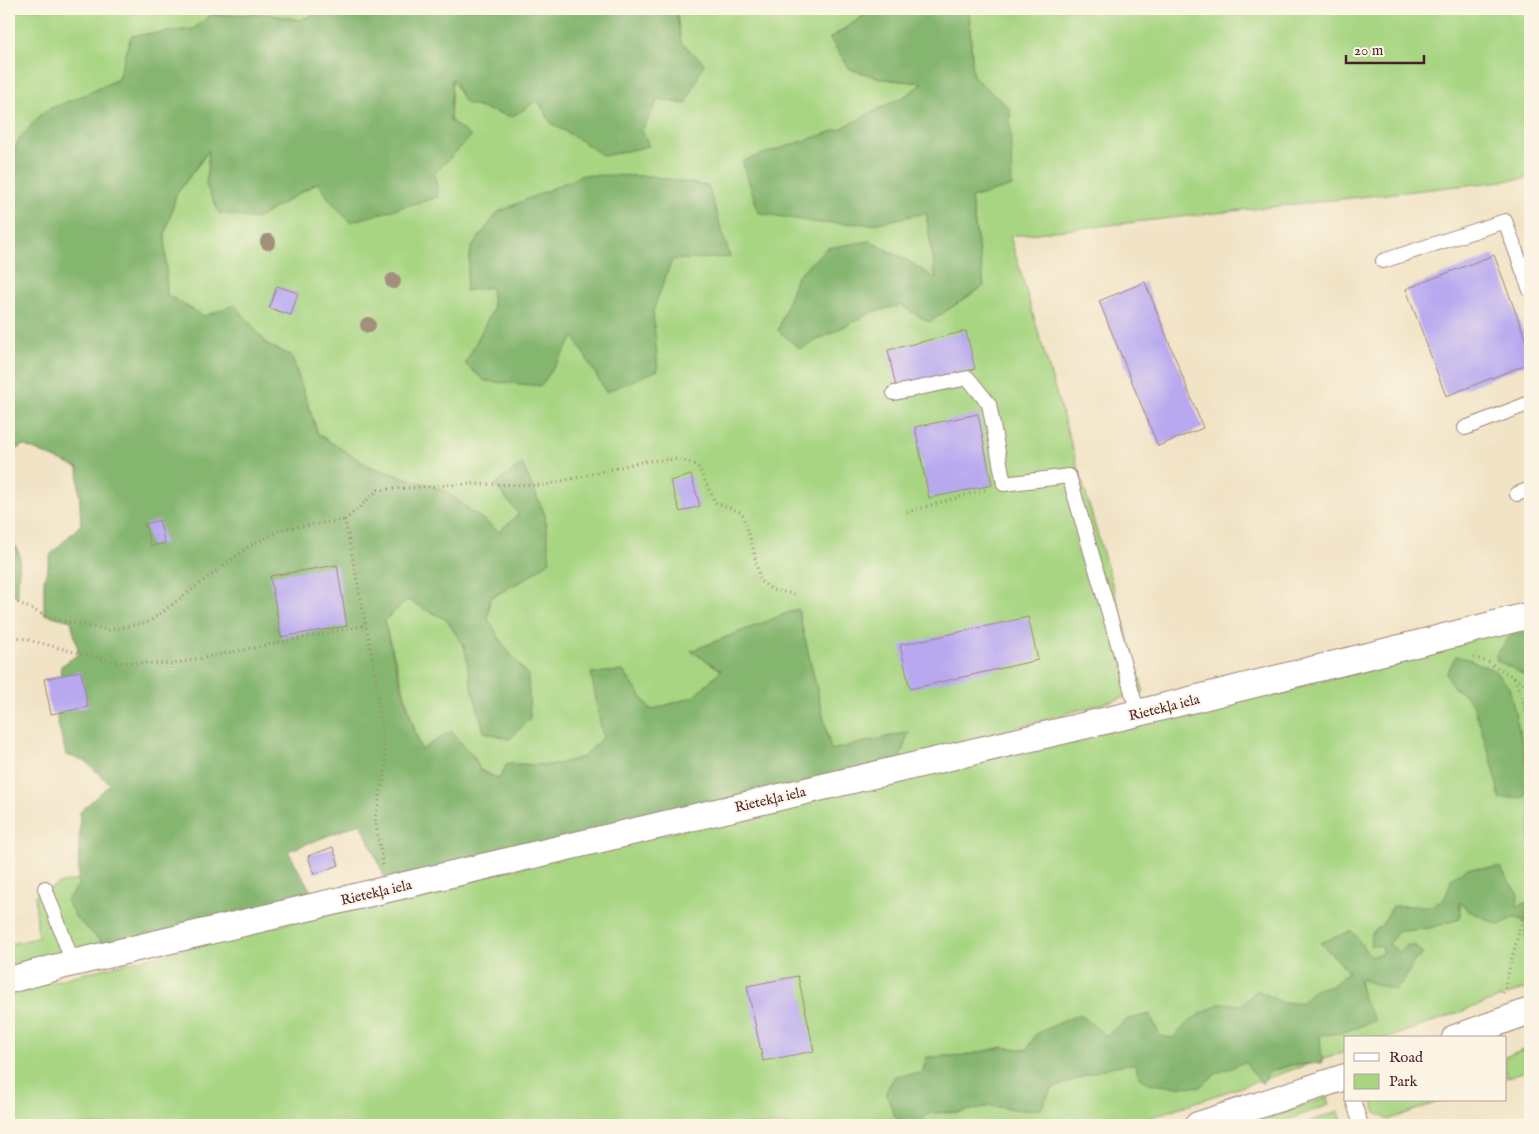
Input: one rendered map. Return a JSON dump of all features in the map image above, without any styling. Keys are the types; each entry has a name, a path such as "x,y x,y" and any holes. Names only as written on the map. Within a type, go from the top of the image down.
{"street":[{"name":"Rietekļa iela","path":"9,980 73,963 1138,713 1530,614"},
{"path":"1460,1036 1530,1011"},
{"path":"1198,1125 1344,1077"}],"lane":[{"path":"1384,261 1505,221 1530,290"},
{"path":"894,393 968,378 989,404 1004,484 1069,476 1138,713"},
{"path":"1465,428 1530,403"},
{"path":"45,888 73,963"},
{"path":"1354,1102 1361,1125"}],"path":[{"path":"9,598 52,619 109,630 149,622 248,548 282,529 345,520 378,490 465,484 546,485 645,461 678,459 697,465 715,502 742,513 754,548 760,581 773,590 795,594"},
{"path":"907,512 1004,484"},
{"path":"345,520 374,666 386,767 375,819 385,873"},
{"path":"9,635 114,662 173,664 366,625"},
{"path":"1472,657 1488,662 1530,687"},
{"path":"1513,677 1521,694 1530,730"},
{"path":"1492,1024 1505,988 1530,889"}],"green space":[{"path":"25,9 330,9 300,20 266,14 211,15 193,29 131,36 118,79 87,94 19,139 9,163 9,14"},
{"path":"330,9 676,9 681,42 704,63 686,104 658,99 642,130 649,146 604,156 551,123 538,100 512,117 465,103 452,78 450,120 471,137 435,173 438,197 350,222 329,199 318,182 256,219 219,213 206,185 209,150 176,195 165,235 167,295 204,316 235,305 269,346 291,355 318,434 370,467 444,490 499,532 519,514 495,485 522,464 545,515 550,561 527,578 490,598 488,619 504,646 528,676 530,719 510,739 484,732 471,684 465,648 447,620 407,600 384,621 421,750 451,731 474,757 480,770 499,779 507,764 555,765 583,757 603,737 591,673 623,671 651,710 693,697 721,670 691,651 798,609 831,750 909,732 899,760 386,880 361,823 288,851 314,897 106,946 76,918 66,900 78,886 80,812 110,784 85,761 66,755 57,719 61,666 79,654 71,621 44,614 44,581 51,554 81,524 78,468 23,445 9,454 9,163 19,139 44,111 118,79 131,36 193,29 211,15 266,14 300,20"},
{"path":"676,9 874,9 830,38 850,69 883,79 924,83 905,96 840,129 742,162 872,224 926,213 936,280 908,261 869,241 800,349 870,313 901,305 929,322 984,286 971,198 1010,110 973,76 969,9 1530,9 1530,178 1010,236 1144,692 899,760 908,732 831,750 798,609 692,651 721,670 693,697 651,710 623,671 603,737 583,757 555,765 507,764 499,780 480,770 474,756 421,751 384,621 407,599 447,620 465,648 471,684 504,646 488,619 489,599 527,578 545,515 522,464 495,485 519,514 499,532 444,490 370,467 318,434 291,355 269,346 257,333 204,316 167,295 165,235 176,195 210,149 206,185 256,219 319,182 329,199 435,173 471,137 450,120 452,77 538,100 551,123 575,137 642,130 658,99 686,104 681,42"},
{"path":"874,9 969,9 973,76 1010,109 1012,186 971,198 984,286 929,322 901,305 870,313 800,349 778,330 797,276 827,248 869,241 908,261 936,279 926,213 872,224 819,223 759,213 742,161 840,129 905,96 923,83 883,79 850,69 830,39"},
{"path":"583,175 650,176 708,186 730,257 672,260 653,311 658,370 606,392 574,337 541,386 485,381 465,364 493,309 491,287 465,291 471,248 498,212"},
{"path":"9,531 20,556 17,598 9,586"},
{"path":"1530,617 1530,678 1497,661 1496,655 1521,622"},
{"path":"1530,620 1530,987 1393,1036 1344,1036 1344,1052 1127,1125 9,1125 9,994 74,976 411,893 1387,666 1404,658 1417,648 1428,656"},
{"path":"1456,656 1471,660 1495,671 1509,687 1529,773 1525,797 1500,799 1493,766 1474,707 1465,695 1454,688 1446,674"},
{"path":"1467,868 1501,868 1517,891 1517,906 1530,902 1530,943 1526,940 1526,922 1515,917 1499,925 1467,910 1460,902 1460,919 1430,928 1397,932 1389,944 1399,952 1406,945 1416,946 1423,955 1415,960 1405,979 1395,990 1359,979 1363,999 1375,1021 1341,1033 1320,1035 1322,1063 1292,1065 1269,1072 1262,1084 1245,1062 1217,1073 1200,1087 1159,1085 1144,1080 1139,1076 1136,1064 1114,1066 1051,1089 1041,1109 1022,1110 991,1106 961,1112 930,1113 916,1125 910,1125 895,1117 886,1092 895,1076 922,1073 927,1057 966,1055 1003,1047 1027,1050 1035,1035 1080,1014 1106,1036 1128,1019 1150,1014 1160,1036 1173,1038 1190,1020 1221,1003 1241,1005 1258,990 1283,1003 1302,1002 1315,989 1332,986 1348,972 1320,943 1351,931 1372,956 1383,953 1380,946 1370,945 1371,933 1381,926 1393,906 1430,906 1445,898 1452,878"},
{"path":"79,879 79,920 106,946 9,968 9,944 38,938 35,896 59,884"},
{"path":"1530,1048 1530,1074 1528,1070 1506,1078 1506,1057"},
{"path":"1327,1097 1329,1105 1273,1125 1249,1125"},
{"path":"1373,1102 1438,1102 1388,1120 1376,1112 1372,1104"},
{"path":"1338,1111 1343,1125 1302,1125"}],"building":[{"path":"1494,255 1530,350 1530,363 1446,396 1406,289"},
{"path":"1145,282 1203,428 1158,446 1099,301"},
{"path":"277,286 298,293 291,315 269,308"},
{"path":"966,331 975,369 896,387 888,350"},
{"path":"978,414 992,485 929,498 915,427"},
{"path":"691,475 700,506 680,512 670,481"},
{"path":"159,520 165,543 151,546 145,524"},
{"path":"337,565 347,626 281,637 270,576"},
{"path":"1028,617 1038,660 910,689 900,645"},
{"path":"81,671 88,707 51,714 44,679"},
{"path":"333,847 339,865 314,874 308,856"},
{"path":"798,976 814,1051 763,1061 747,986"}]}
